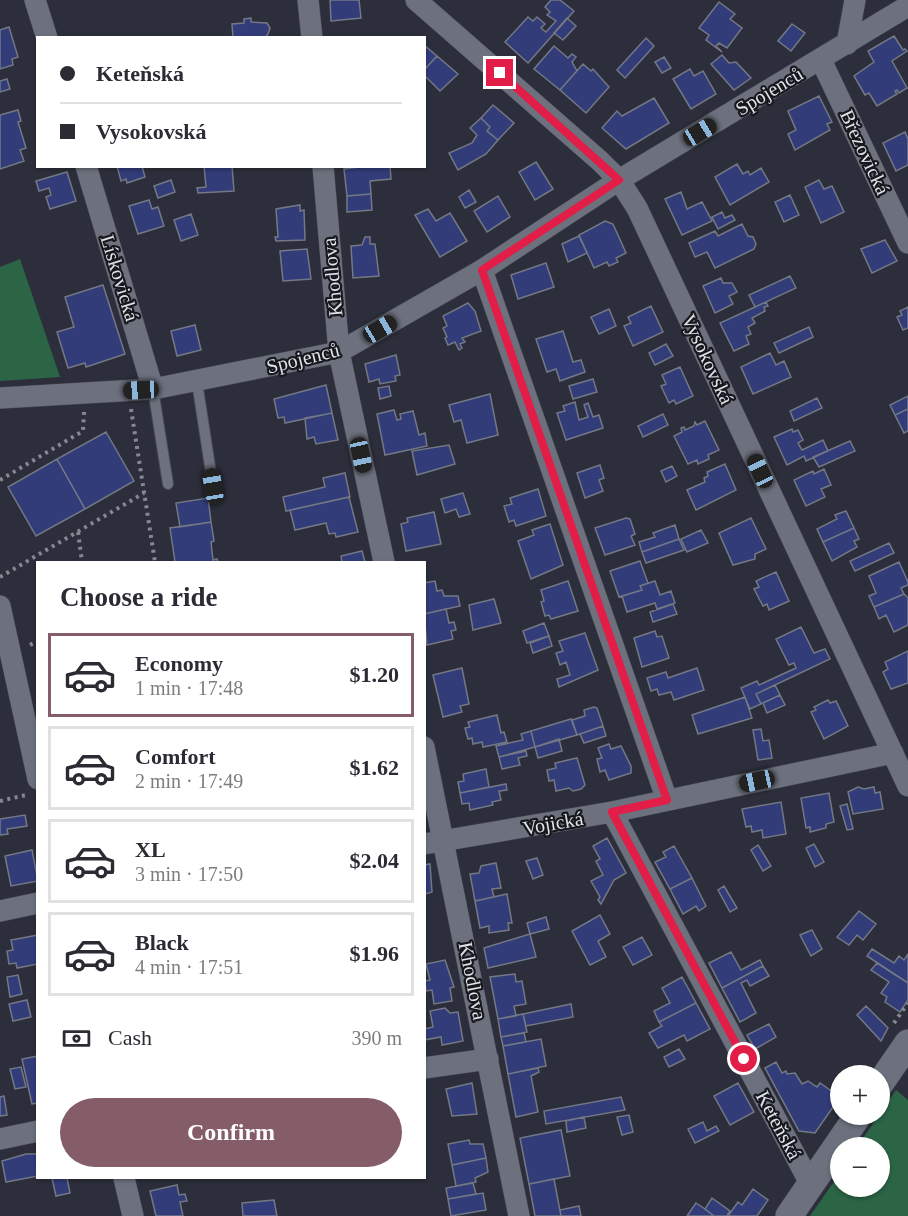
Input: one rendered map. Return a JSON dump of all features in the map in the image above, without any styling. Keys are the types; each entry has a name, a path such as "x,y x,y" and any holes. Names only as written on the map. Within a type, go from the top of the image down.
{"street":[{"path":"35,0 46,36"},
{"path":"308,0 312,36"},
{"name":"Vysokovská","path":"416,0 619,180 637,208 908,786"},
{"path":"847,44 855,0"},
{"name":"Spojenců","path":"0,398 153,389 339,352 482,270 619,180 908,6"},
{"name":"Březovická","path":"821,60 908,243"},
{"name":"Lískovická","path":"87,168 153,389"},
{"name":"Khodlova","path":"323,168 339,352 384,561"},
{"path":"482,270 667,800"},
{"path":"0,606 33,786"},
{"name":"Vojická","path":"435,843 612,812 893,753"},
{"name":"Khodlova","path":"426,764 435,843 488,1059 519,1216"},
{"name":"Keteňská","path":"612,812 811,1185"},
{"path":"0,911 36,903"},
{"path":"890,1069 908,1043"},
{"path":"426,1068 488,1059"},
{"path":"789,1216 852,1125"},
{"path":"0,1139 36,1131"},
{"path":"124,1179 133,1216"}],"lane":[{"path":"197,382 213,486"},
{"path":"153,389 168,484"}],"path":[{"path":"128,391 155,561"},
{"path":"0,480 83,431 85,393"},
{"path":"0,577 144,493"},
{"path":"78,532 82,561"},
{"path":"0,801 33,786"}],"green space":[{"path":"20,259 60,377 0,381 0,267"},
{"path":"896,1090 908,1100 908,1216 810,1216 830,1187 830,1197 890,1197 890,1137 864,1137 872,1125 890,1125 890,1099"}],"building":[{"path":"330,0 359,0 361,18 331,21"},
{"path":"551,0 560,0 574,11 528,63 505,42 528,17 533,21 537,17 545,24 541,28 546,32 556,21 547,15 550,12 545,7"},
{"path":"719,2 735,14 730,19 742,28 727,48 719,43 716,46 722,52 706,40 709,35 699,28"},
{"path":"251,18 251,22 267,23 270,28 268,34 266,36 233,36 232,24 244,23 244,19"},
{"path":"567,18 576,26 563,40 554,33"},
{"path":"792,24 805,33 791,51 778,41"},
{"path":"9,27 18,57 12,59 13,65 0,69 0,30"},
{"path":"894,36 903,50 907,51 892,61 907,88 899,93 895,91 897,94 877,106 869,93 865,95 854,76 874,62 868,51"},
{"path":"646,38 654,46 625,78 617,70"},
{"path":"554,46 568,58 572,54 576,57 572,62 577,71 560,90 534,69"},
{"path":"426,47 437,56 426,68"},
{"path":"722,55 729,63 736,62 751,78 734,90 711,64"},
{"path":"437,56 458,74 440,91 426,77 426,68"},
{"path":"664,57 671,68 662,73 655,62"},
{"path":"583,64 591,71 593,69 609,87 586,113 560,90"},
{"path":"690,69 694,76 703,71 716,94 691,109 673,79"},
{"path":"7,79 10,89 0,92 0,81"},
{"path":"819,96 832,122 827,124 830,130 795,150 788,134 796,130 788,111"},
{"path":"654,98 669,123 626,149 602,128 617,111 622,116"},
{"path":"493,105 514,123 498,140 487,131 490,127 481,118"},
{"path":"18,110 21,121 18,122 26,148 20,150 24,161 0,169 0,115"},
{"path":"481,118 490,127 487,131 498,140 486,154 458,170 449,153 472,143 477,135 470,128"},
{"path":"905,132 908,139 908,165 896,171 883,143"},
{"path":"536,162 553,189 535,200 519,172"},
{"path":"737,164 743,174 748,171 750,175 761,168 769,182 730,205 715,177"},
{"path":"118,168 143,168 145,177 127,183 126,179 121,181"},
{"path":"204,168 232,168 234,191 198,193 197,188 206,187"},
{"path":"390,168 391,179 370,181 371,194 347,196 344,169"},
{"path":"67,172 76,201 50,209 46,197 51,195 49,188 39,191 36,181"},
{"path":"171,180 175,192 158,198 154,186"},
{"path":"819,180 824,189 832,186 844,212 821,223 805,187"},
{"path":"469,190 476,202 465,208 459,197"},
{"path":"681,192 687,209 702,202 712,221 682,235 665,199"},
{"path":"371,194 372,210 347,212 347,196"},
{"path":"790,195 799,215 784,222 775,202"},
{"path":"498,196 510,217 487,232 474,211"},
{"path":"149,200 152,209 158,207 164,226 138,234 129,206"},
{"path":"300,205 300,211 304,210 305,240 276,241 275,237 278,237 276,209"},
{"path":"428,209 436,221 450,213 467,241 440,257 415,215"},
{"path":"722,212 725,218 732,215 735,220 718,229 712,217"},
{"path":"191,214 198,235 181,241 174,220"},
{"path":"605,221 613,224 626,253 616,258 618,262 609,266 607,262 594,268 579,235"},
{"path":"742,224 748,236 753,237 756,244 754,249 715,268 707,252 695,257 689,243 715,231 718,236"},
{"path":"579,236 587,253 568,262 562,244"},
{"path":"365,237 370,237 370,244 375,244 379,276 353,278 351,246 362,245"},
{"path":"885,240 897,261 872,273 861,249"},
{"path":"307,249 311,279 283,281 280,251"},
{"path":"546,263 554,287 518,299 511,275"},
{"path":"790,276 796,288 755,307 749,295"},
{"path":"721,278 723,283 732,283 737,292 729,296 733,304 715,313 703,286"},
{"path":"103,285 125,354 86,367 85,363 68,368 57,332 74,327 65,297"},
{"path":"766,302 768,306 764,307 765,311 752,318 755,323 748,327 751,334 746,336 749,344 734,351 720,323"},
{"path":"468,303 475,311 481,331 462,338 465,342 460,344 462,348 459,350 455,342 448,345 443,328 447,326 443,316"},
{"path":"651,306 663,332 633,346 624,326 631,323 628,317"},
{"path":"908,307 908,328 903,330 897,317 902,315 900,311"},
{"path":"609,309 616,326 599,334 591,317"},
{"path":"195,325 201,350 177,356 171,331"},
{"path":"809,327 813,337 779,353 774,343"},
{"path":"563,331 573,362 581,360 585,372 560,381 556,369 547,372 536,339"},
{"path":"666,344 673,356 655,365 649,353"},
{"path":"770,353 776,365 784,361 791,377 753,394 741,367"},
{"path":"396,355 400,375 395,376 396,381 380,384 379,379 369,382 365,364"},
{"path":"680,367 693,396 676,404 674,400 669,403 661,386 666,384 662,375"},
{"path":"593,379 597,392 573,399 569,386"},
{"path":"326,385 332,413 285,423 284,417 278,418 274,399"},
{"path":"389,386 391,396 380,399 378,388"},
{"path":"490,394 498,435 467,443 461,420 454,422 449,405"},
{"path":"908,396 908,409 895,415 890,405"},
{"path":"817,398 822,408 794,421 790,411"},
{"path":"575,402 579,420 588,417 584,405 588,403 593,417 599,415 603,428 566,440 557,413 565,411 563,406"},
{"path":"908,409 908,431 904,433 895,415"},
{"path":"394,410 397,420 401,419 400,414 413,411 419,435 425,433 427,446 385,455 377,414"},
{"path":"332,413 338,440 316,444 314,437 307,439 305,418"},
{"path":"663,414 668,425 643,437 638,426"},
{"path":"705,421 719,450 708,455 709,459 698,464 697,460 688,464 674,436 682,432 681,428 684,427 685,430 694,426 695,422 697,425"},
{"path":"792,429 793,432 798,430 803,440 798,443 802,450 823,440 828,451 806,461 804,456 787,465 774,437"},
{"path":"106,432 134,481 85,509 57,459"},
{"path":"850,441 855,451 819,467 813,457"},
{"path":"449,445 455,464 417,475 412,451"},
{"path":"57,459 85,509 36,536 8,487"},
{"path":"725,464 736,490 696,510 687,490 705,482 707,472"},
{"path":"600,465 604,478 599,480 603,491 585,498 577,473"},
{"path":"672,466 677,476 666,482 661,471"},
{"path":"824,469 831,485 821,489 825,497 806,506 794,480 813,471 814,474"},
{"path":"345,473 350,497 286,511 283,497 325,487 323,478"},
{"path":"538,489 546,516 516,526 514,520 509,522 504,506 512,504 510,498"},
{"path":"463,493 470,514 459,517 456,509 445,513 441,499"},
{"path":"349,497 358,532 336,537 335,533 329,534 326,523 295,530 290,510"},
{"path":"208,498 211,522 180,527 176,503"},
{"path":"846,511 854,528 823,542 817,529 837,519 835,515"},
{"path":"434,512 441,544 406,551 401,524 408,522 407,518"},
{"path":"626,518 630,519 635,534 631,536 635,545 605,555 595,528"},
{"path":"751,518 766,549 755,554 755,559 733,565 719,533"},
{"path":"211,522 214,541 211,542 213,560 217,559 218,561 175,561 170,528"},
{"path":"550,524 563,565 531,579 518,541 534,535 532,530"},
{"path":"675,525 679,539 642,552 639,542 655,537 653,533"},
{"path":"854,528 859,539 854,541 857,547 832,561 823,542"},
{"path":"701,530 708,543 687,552 681,539"},
{"path":"679,539 684,550 646,563 642,552"},
{"path":"889,543 894,553 855,571 850,561"},
{"path":"362,551 365,561 342,561 341,556"},
{"path":"640,561 648,583 640,586 642,590 619,597 610,571"},
{"path":"899,562 908,582 908,585 901,588 904,594 874,607 869,596 876,593 869,576"},
{"path":"776,572 789,601 769,610 767,604 763,606 754,589 759,587 756,581"},
{"path":"435,581 437,591 442,590 444,596 458,596 460,606 426,614 426,583"},
{"path":"568,581 578,611 551,619 549,615 545,616 541,602 544,601 541,590"},
{"path":"655,581 660,595 671,591 675,603 657,609 655,603 627,612 622,596 642,590 640,586"},
{"path":"904,594 908,598 908,625 894,632 886,615 879,619 874,607"},
{"path":"494,599 501,623 473,630 469,605"},
{"path":"673,604 677,614 653,622 650,612"},
{"path":"446,609 449,623 454,622 456,630 451,631 453,639 427,645 426,614"},
{"path":"544,623 549,636 527,643 523,631"},
{"path":"801,627 814,653 825,649 830,659 756,694 761,704 750,709 741,688 757,681 759,685 796,668 794,663 789,665 776,639"},
{"path":"655,631 657,637 662,636 669,658 642,667 634,638"},
{"path":"585,633 598,670 559,687 557,679 570,675 566,662 560,665 556,653 563,651 559,641"},
{"path":"549,636 552,646 533,653 530,643"},
{"path":"908,651 908,683 891,689 883,672 888,669 885,662"},
{"path":"462,668 469,704 460,706 462,712 443,717 433,675"},
{"path":"697,668 704,690 674,700 671,692 659,695 657,689 651,691 647,678 666,672 668,678"},
{"path":"775,685 780,695 761,704 756,694"},
{"path":"780,695 785,705 767,713 763,703"},
{"path":"745,697 752,718 698,734 692,715"},
{"path":"828,700 830,703 836,701 848,726 824,739 811,712 816,710 814,707"},
{"path":"597,708 603,726 577,735 572,720 585,716 584,710"},
{"path":"497,715 501,733 504,732 507,742 483,747 482,742 473,744 472,738 468,739 465,728 470,727 468,722"},
{"path":"571,719 577,735 535,747 531,731"},
{"path":"603,726 606,736 584,743 580,734"},
{"path":"761,729 763,741 769,740 772,758 758,760 753,730"},
{"path":"531,731 535,747 499,757 496,746 523,740 521,734"},
{"path":"559,739 562,751 538,758 535,747"},
{"path":"609,744 611,749 621,746 631,766 631,773 609,780 605,770 600,772 597,759 602,758 598,748"},
{"path":"526,751 527,756 518,758 520,765 502,769 499,757"},
{"path":"577,758 585,785 573,791 569,788 556,791 554,780 549,781 547,770 556,768 555,763"},
{"path":"486,769 489,787 460,793 458,782 464,781 463,774"},
{"path":"506,784 507,790 499,791 501,800 492,802 493,805 470,810 469,803 462,804 460,793"},
{"path":"858,787 864,789 874,787 875,793 880,792 883,809 853,814 848,792"},
{"path":"829,793 834,822 826,824 826,828 810,832 810,827 806,828 801,798"},
{"path":"781,802 786,834 763,838 762,830 752,832 751,826 746,827 742,809"},
{"path":"847,804 853,829 847,830 840,806"},
{"path":"25,815 27,826 7,829 8,834 0,835 0,819"},
{"path":"607,838 626,873 614,880 601,904 598,900 600,897 591,881 603,875 596,861 600,859 593,846"},
{"path":"814,844 824,862 815,867 806,848"},
{"path":"758,845 771,866 763,871 751,850"},
{"path":"674,846 692,878 670,889 655,862 666,857 663,852"},
{"path":"32,850 36,881 11,886 5,856"},
{"path":"537,858 543,875 533,879 526,861"},
{"path":"496,863 501,888 492,889 494,897 475,901 470,874 479,873 481,866"},
{"path":"430,864 432,892 426,894 426,865"},
{"path":"692,878 706,906 699,911 696,906 683,914 670,889"},
{"path":"724,886 737,908 730,912 718,890"},
{"path":"507,894 512,923 508,923 509,930 489,933 489,926 480,928 475,901"},
{"path":"859,911 876,924 863,940 857,935 849,945 837,937"},
{"path":"600,915 610,934 598,941 606,957 590,965 572,931"},
{"path":"546,917 549,929 530,934 527,923"},
{"path":"812,930 822,949 811,956 800,935"},
{"path":"530,934 536,957 488,968 484,948"},
{"path":"36,935 36,964 17,968 16,963 9,964 7,951 13,950 11,940"},
{"path":"642,937 652,955 633,965 623,947"},
{"path":"872,949 894,963 899,956 904,960 908,954 908,983 867,956"},
{"path":"731,952 741,970 760,960 763,966 722,988 709,963"},
{"path":"445,960 454,987 450,988 452,1001 434,1004 432,990 426,991 426,981 430,980 426,964"},
{"path":"877,963 908,983 908,1000 900,1012 885,1002 887,997 881,993 889,982 871,970"},
{"path":"763,966 769,976 750,986 747,980 741,983 756,1013 740,1022 722,988"},
{"path":"515,974 516,982 522,981 526,1004 514,1006 516,1016 498,1019 490,977"},
{"path":"18,975 22,994 10,997 7,977"},
{"path":"682,977 696,1003 659,1022 654,1011 670,1003 662,988"},
{"path":"27,1000 31,1017 13,1021 9,1004"},
{"path":"696,1003 710,1029 687,1041 684,1035 658,1048 649,1033 662,1026 659,1022"},
{"path":"571,1004 573,1017 526,1026 523,1014"},
{"path":"866,1006 888,1028 881,1041 857,1015"},
{"path":"445,1008 450,1013 458,1012 463,1041 442,1045 441,1037 426,1040 426,1029 433,1027 430,1011"},
{"path":"523,1014 527,1032 501,1037 498,1019"},
{"path":"769,1024 776,1037 755,1049 747,1035"},
{"path":"524,1033 526,1042 503,1046 501,1037"},
{"path":"541,1039 546,1066 508,1074 503,1046"},
{"path":"679,1049 685,1059 669,1067 664,1057"},
{"path":"36,1056 36,1103 32,1104 22,1059"},
{"path":"776,1062 782,1073 786,1071 787,1074 795,1073 802,1084 808,1081 817,1087 820,1083 830,1090 830,1111 815,1133 799,1131 765,1068"},
{"path":"21,1067 26,1087 15,1089 10,1069"},
{"path":"538,1068 539,1072 531,1076 538,1112 516,1117 508,1074"},
{"path":"472,1083 477,1114 452,1116 446,1089"},
{"path":"738,1083 754,1112 730,1125 714,1096"},
{"path":"4,1096 7,1115 0,1116 0,1097"},
{"path":"621,1097 625,1110 546,1124 544,1111"},
{"path":"629,1115 633,1132 622,1135 617,1117"},
{"path":"584,1117 586,1128 567,1132 566,1121"},
{"path":"703,1122 707,1131 716,1126 719,1131 695,1143 688,1129"},
{"path":"561,1130 570,1176 529,1184 520,1138"},
{"path":"469,1140 470,1144 483,1144 486,1158 452,1165 448,1144"},
{"path":"26,1154 36,1154 36,1176 6,1182 2,1161"},
{"path":"486,1158 488,1172 475,1178 476,1182 456,1186 452,1165"},
{"path":"52,1179 67,1179 70,1193 56,1196"},
{"path":"554,1179 561,1216 535,1216 529,1184"},
{"path":"473,1183 476,1194 448,1199 446,1188"},
{"path":"177,1185 179,1195 185,1194 187,1201 180,1202 183,1216 156,1216 150,1191"},
{"path":"753,1189 768,1200 757,1216 728,1216 738,1202 742,1205"},
{"path":"483,1193 486,1210 451,1216 448,1199"},
{"path":"712,1198 730,1211 727,1216 714,1216 705,1209"},
{"path":"274,1200 277,1216 243,1216 242,1203"},
{"path":"696,1203 705,1209 714,1216 687,1216"},
{"path":"579,1206 581,1216 561,1216 560,1210"}],"route":[{"path":"500,73 619,180 482,270 667,800 612,812 744,1059"}]}
